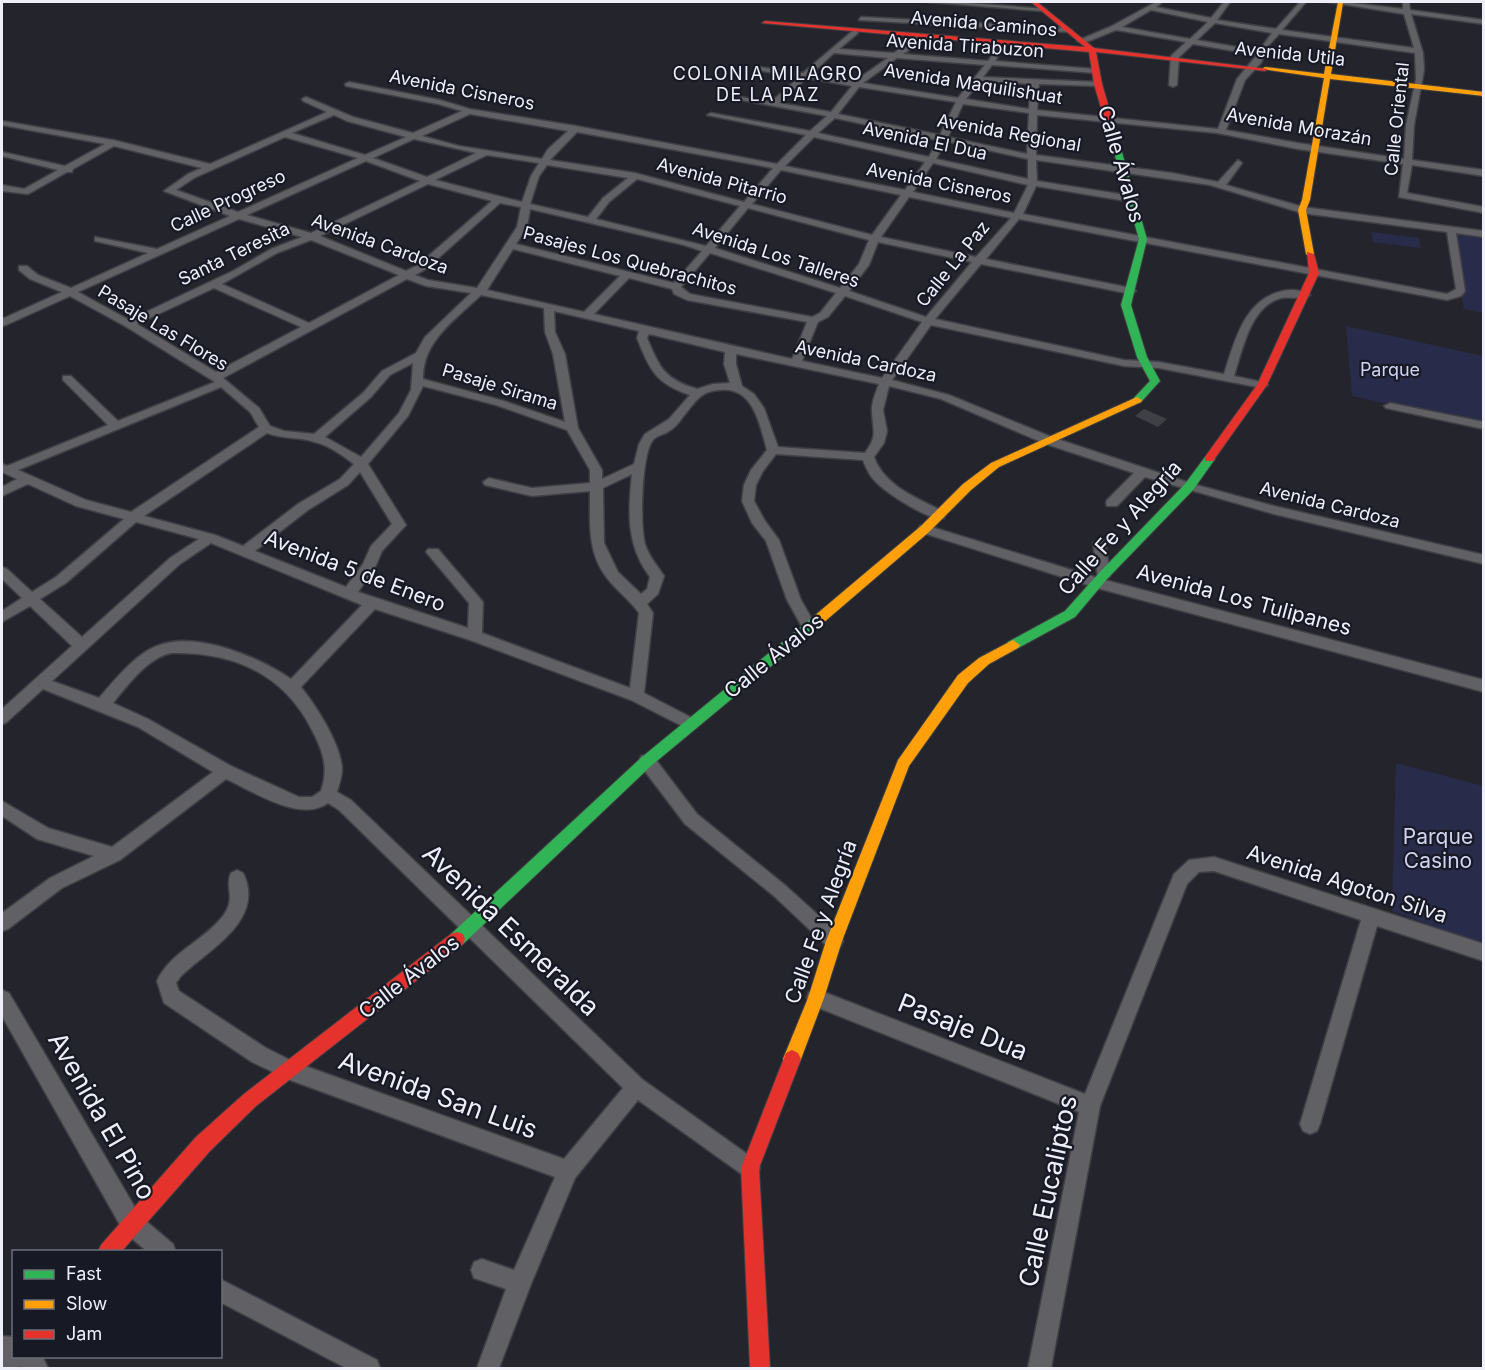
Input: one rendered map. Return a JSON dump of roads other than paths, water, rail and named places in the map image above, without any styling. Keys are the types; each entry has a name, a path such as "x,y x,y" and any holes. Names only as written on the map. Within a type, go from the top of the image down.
{"street":[{"path":"931,2 1038,5 1092,50"},
{"path":"1081,41 1115,28 1161,2"},
{"path":"1173,86 1175,56 1213,21 1227,2"},
{"path":"1222,130 1241,79 1258,61 1260,53 1303,2"},
{"path":"1314,273 1302,210 1306,200 1326,76 1335,40 1336,2 1484,22"},
{"name":"Calle Oriental","path":"1405,207 1409,134 1419,86 1418,51 1406,12 1406,2"},
{"path":"1151,8 1277,32 1418,51"},
{"name":"Avenida Caminos","path":"765,23 858,25 915,37 1092,50"},
{"path":"772,105 858,25 1068,30"},
{"path":"1115,28 1260,53"},
{"path":"676,287 777,167 833,115 858,83 912,44 915,37"},
{"path":"796,363 813,320 824,315 864,265 875,238 932,159 961,100 1002,44"},
{"name":"Avenida Utila","path":"1092,50 1484,94"},
{"name":"Calle Ávalos","path":"109,1250 203,1144 250,1100 471,928 647,761 810,628 925,529 967,487 994,465 1134,403 1155,381 1146,364 1126,305 1143,239 1096,77 1092,50"},
{"name":"Avenida Tirabuzon","path":"832,51 989,63 1096,77"},
{"name":"Avenida Maquilishuat","path":"762,69 1108,120"},
{"path":"977,79 1035,82 1096,77"},
{"path":"1033,183 1031,157 1035,82"},
{"name":"Avenida Cisneros","path":"349,84 440,102 469,111 576,128 1017,216 1447,297 1457,294 1461,289 1451,229"},
{"name":"Avenida Pitarrio","path":"306,99 333,112 411,136 483,153 635,176 875,238 1131,291"},
{"name":"Avenida Regional","path":"740,99 833,115 1031,157 1172,176 1220,186 1302,210 1405,207 1451,229 1484,234"},
{"name":"Calle Progreso","path":"2,323 469,111"},
{"path":"2,123 112,143 211,167 333,112"},
{"name":"Avenida El Dua","path":"711,115 932,159 1033,183 1132,199"},
{"name":"Avenida Morazán","path":"1108,120 1222,130 1409,163 1483,171"},
{"path":"245,552 303,507 344,482 404,414 417,390 420,355 429,339 486,285 522,227 536,176 544,161 551,151 576,128"},
{"name":"Avenida Los Talleres","path":"285,134 429,181 498,200 590,220 757,263 928,321 1103,359 1146,364 1262,386"},
{"path":"2,188 25,192 69,170 112,143"},
{"name":"Santa Teresita","path":"129,324 237,273 274,251 429,181 483,153"},
{"path":"2,154 69,170"},
{"path":"1220,186 1238,163"},
{"name":"Avenida Cardoza","path":"211,167 169,191 237,215 311,236 426,283 507,296 731,350 885,381 945,397 1050,441 1189,487 1274,510 1484,560"},
{"path":"590,220 606,200 635,176"},
{"name":"Calle La Paz","path":"863,457 878,443 881,431 877,410 885,381 928,321 1017,216 1033,183"},
{"path":"4,469 116,426 219,380 310,327 422,267 498,200"},
{"path":"1405,207 1484,210"},
{"path":"98,240 158,252"},
{"name":"Pasajes Los Quebrachitos","path":"510,245 676,287 678,292 687,297 813,320"},
{"name":"Pasaje Las Flores","path":"23,268 34,277 70,292 129,324 219,380 255,410 266,428"},
{"name":"Calle Fe y Alegría","path":"760,1368 750,1168 816,998 834,941 903,764 963,679 984,661 1070,614 1100,579 1189,487 1262,386 1314,273"},
{"path":"586,316 627,274"},
{"path":"212,283 310,327"},
{"path":"1228,378 1248,319 1258,308 1280,294 1294,292 1305,295"},
{"path":"549,307 550,332 559,354 572,428 596,470 597,543 612,575 646,613 636,696"},
{"path":"645,330 642,338 658,375 672,386 696,393"},
{"path":"731,350 730,364 737,387"},
{"path":"317,438 367,395 386,373 420,355"},
{"path":"67,378 116,426"},
{"name":"Pasaje Sirama","path":"417,381 510,406 572,428"},
{"path":"639,603 653,591 657,576 648,566 637,536 637,493 640,466 643,448 649,436 665,429 696,393 714,387 737,387 749,395 765,421 774,450"},
{"path":"1390,406 1484,426"},
{"path":"2,617 61,580 147,506 244,445 266,428 282,434 317,438 340,448 361,464 399,525 376,549 369,565 349,594"},
{"path":"774,450 863,457 869,467 885,483 939,514"},
{"path":"774,450 757,470 750,485 748,501 759,523 772,540 794,600 810,628"},
{"path":"489,482 532,492 597,486 640,466"},
{"name":"Avenida 5 de Enero","path":"4,469 81,503 210,538 372,603 475,636 636,696 691,723"},
{"path":"1112,503 1143,471"},
{"path":"2,492 28,479"},
{"name":"Avenida Los Tulipanes","path":"925,529 1484,686"},
{"path":"2,718 175,561 210,538"},
{"path":"1100,543 1100,579"},
{"path":"433,552 476,602 475,636"},
{"path":"2,572 81,645"},
{"path":"292,687 372,603"},
{"path":"39,682 143,723 225,771 298,804 315,804 328,795 333,780 333,763 307,703 292,687 268,670 241,656 227,651 176,647 162,650 150,657 102,705"},
{"path":"647,761 691,819 780,891 834,941"},
{"path":"2,923 56,883 114,855 225,771"},
{"name":"Avenida Esmeralda","path":"328,795 345,805 636,1087 750,1168"},
{"path":"2,808 43,834 114,855"},
{"name":"Avenida Agoton Silva","path":"1195,865 1214,864 1484,952"},
{"name":"Calle Eucaliptos","path":"1039,1368 1090,1106 1180,879 1195,865"},
{"name":"Avenida San Luis","path":"237,878 240,896 233,917 207,943 171,973 166,981 171,997 259,1055 290,1070 568,1171"},
{"path":"1310,1124 1371,917"},
{"name":"Pasaje Dua","path":"816,998 1090,1106"},
{"name":"Avenida El Pino","path":"2,999 132,1224 164,1250"},
{"path":"488,1368 520,1283 568,1171 636,1087"},
{"path":"482,1270 520,1283"},
{"path":"222,1291 369,1368"}],"district":[{"name":"COLONIA MILAGRO DE LA PAZ","path":"768,84"}],"park label":[{"name":"Parque","path":"1390,370"},
{"name":"Parque Casino","path":"1438,849"}]}
